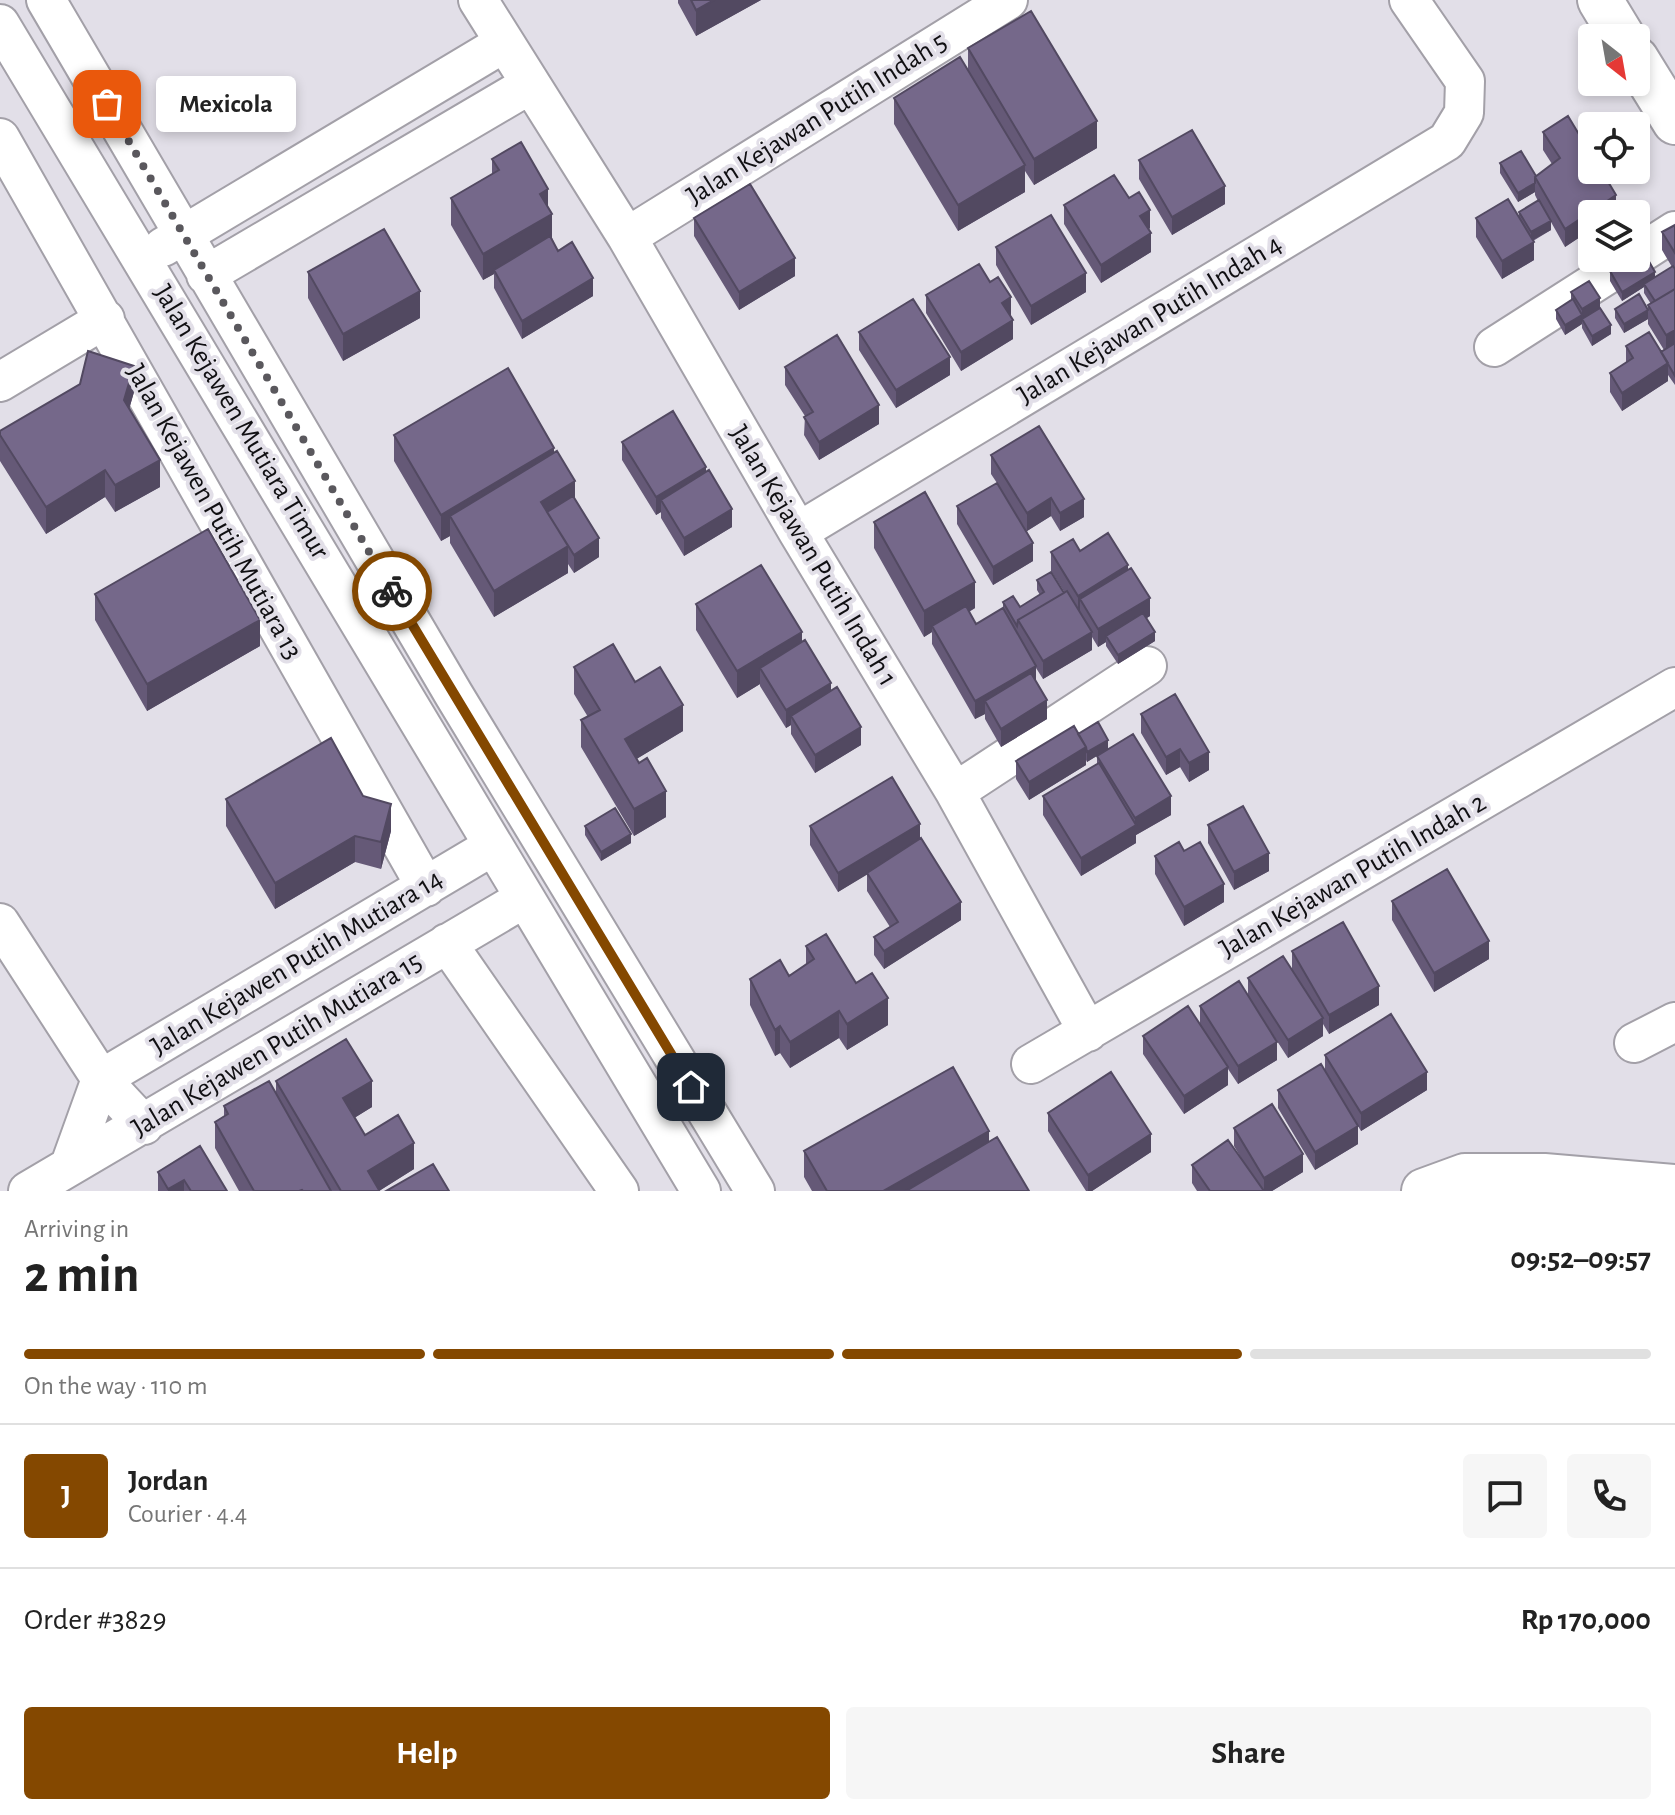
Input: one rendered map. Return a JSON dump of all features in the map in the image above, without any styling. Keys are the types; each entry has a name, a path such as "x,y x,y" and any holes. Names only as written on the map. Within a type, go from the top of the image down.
{"street":[{"name":"Jalan Kejawen Mutiara Timur","path":"46,0 454,695 755,1191"},
{"name":"Jalan Kejawan Putih Indah 1","path":"478,0 627,237 798,532 955,792 1088,1032"},
{"name":"Jalan Kejawan Putih Indah 5","path":"627,237 1008,0"},
{"name":"Jalan Kejawan Putih Indah 4","path":"798,532 1447,141 1464,113 1465,81 1409,0"},
{"path":"1600,0 1615,24"},
{"name":"Jalan Kejawen Mutiara Timur","path":"0,24 144,259 701,1191"},
{"path":"144,259 504,43"},
{"path":"1650,82 1675,122"},
{"path":"206,275 529,85"},
{"name":"Jalan Kejawen Putih Mutiara 13","path":"0,138 426,887"},
{"path":"1650,247 1675,231"},
{"path":"1494,347 1611,272"},
{"path":"0,382 105,319"},
{"path":"955,792 1147,666"},
{"name":"Jalan Kejawan Putih Indah 2","path":"1031,1064 1675,687"},
{"name":"Jalan Kejawen Putih Mutiara 14","path":"101,1079 493,846"},
{"name":"Jalan Kejawen Putih Mutiara 15","path":"28,1191 525,898"},
{"path":"0,923 101,1079 144,1125"},
{"path":"447,943 619,1191"},
{"path":"1634,1043 1675,1022"},
{"path":"70,1165 101,1079"},
{"path":"1424,1191 1465,1176 1544,1184 1675,1187"}],"building":[{"path":"691,0 714,0 696,10"},
{"path":"1031,11 1097,121 1034,159 968,48"},
{"path":"960,57 1025,165 958,205 894,98"},
{"path":"1568,116 1578,133 1578,184 1609,184 1616,195 1608,200 1578,200 1578,220 1565,229 1535,177 1560,158 1543,132"},
{"path":"1192,130 1225,186 1172,217 1139,160"},
{"path":"521,142 548,189 540,194 552,214 483,254 451,198 499,170 492,159"},
{"path":"1521,151 1536,176 1535,183 1518,193 1500,163"},
{"path":"1114,175 1129,198 1139,192 1150,210 1140,216 1151,233 1101,265 1064,205"},
{"path":"750,184 795,258 739,292 694,218"},
{"path":"1508,199 1534,242 1502,261 1476,218"},
{"path":"1539,200 1551,221 1531,232 1519,212"},
{"path":"1051,215 1086,273 1031,306 996,247"},
{"path":"1675,225 1675,253 1662,232"},
{"path":"384,229 420,291 343,334 308,272"},
{"path":"550,236 558,251 572,242 593,278 522,321 494,270"},
{"path":"1650,263 1655,272 1622,292 1611,272 1650,272"},
{"path":"979,264 990,282 998,277 1011,297 1002,303 1013,320 961,352 926,295"},
{"path":"1673,266 1675,289 1655,301 1644,284"},
{"path":"1589,281 1600,298 1582,309 1571,292"},
{"path":"1675,289 1675,330 1666,335 1648,305"},
{"path":"1639,294 1648,310 1624,324 1615,309"},
{"path":"913,299 950,357 896,390 859,332"},
{"path":"1573,299 1582,315 1565,325 1556,310"},
{"path":"1600,308 1611,325 1592,336 1582,319"},
{"path":"1649,332 1668,363 1622,393 1610,373 1633,358 1626,346"},
{"path":"837,335 879,405 819,442 804,417 813,412 785,367"},
{"path":"1675,343 1675,376 1661,352"},
{"path":"88,351 134,366 124,400 160,460 115,485 105,470 46,507 0,431 80,384"},
{"path":"508,368 554,448 441,515 394,435"},
{"path":"673,411 706,467 656,497 622,442"},
{"path":"1039,426 1084,499 1060,513 1051,498 1027,513 991,455"},
{"path":"557,451 575,481 541,502 568,546 494,591 450,516"},
{"path":"709,470 732,509 684,538 661,500"},
{"path":"997,483 1033,543 993,567 957,506"},
{"path":"925,492 975,582 924,611 874,522"},
{"path":"573,496 599,538 574,555 547,512"},
{"path":"208,529 260,620 147,684 95,594"},
{"path":"1108,533 1128,565 1078,596 1051,552 1073,539 1080,551"},
{"path":"761,565 802,632 737,671 696,604"},
{"path":"1131,568 1150,598 1098,629 1080,599"},
{"path":"1051,572 1064,593 1018,620 1017,626 1003,602 1013,596 1020,607 1044,592 1037,580"},
{"path":"1067,591 1092,632 1043,661 1018,620"},
{"path":"966,606 976,624 1003,608 1036,666 975,701 932,626"},
{"path":"1143,613 1155,632 1118,655 1106,636"},
{"path":"805,640 831,683 786,710 760,668"},
{"path":"613,644 635,682 660,667 683,705 625,739 639,763 647,758 666,791 634,809 581,720 600,710 574,667"},
{"path":"1031,673 1047,700 1001,729 985,701"},
{"path":"837,687 861,727 815,755 791,716"},
{"path":"1175,694 1209,752 1189,763 1180,749 1166,757 1141,714"},
{"path":"1098,722 1108,740 1087,752 1078,734"},
{"path":"1074,726 1086,747 1029,782 1016,761"},
{"path":"1133,734 1171,796 1135,818 1097,756"},
{"path":"331,738 363,796 391,804 381,842 355,836 275,883 226,799"},
{"path":"1099,763 1136,825 1081,858 1043,796"},
{"path":"892,777 920,824 838,873 810,826"},
{"path":"1243,806 1269,853 1234,872 1208,825"},
{"path":"615,808 631,834 601,852 585,826"},
{"path":"921,838 961,902 884,951 874,937 898,922 867,873"},
{"path":"1179,842 1184,851 1200,842 1224,884 1184,907 1155,856"},
{"path":"1447,869 1489,941 1434,973 1392,901"},
{"path":"1343,922 1379,986 1329,1015 1292,951"},
{"path":"826,934 856,983 872,973 888,998 847,1024 839,1011 790,1042 780,1026 775,1030 750,979 780,960 789,976 814,959 806,946"},
{"path":"1283,956 1323,1018 1288,1040 1248,978"},
{"path":"1239,981 1277,1042 1238,1066 1200,1006"},
{"path":"1188,1006 1228,1067 1184,1096 1143,1036"},
{"path":"1391,1014 1427,1072 1361,1113 1325,1055"},
{"path":"346,1039 372,1081 343,1098 365,1135 398,1115 414,1143 368,1171 378,1191 341,1191 276,1081"},
{"path":"1321,1064 1358,1126 1315,1152 1278,1090"},
{"path":"953,1067 989,1131 883,1191 827,1191 804,1151"},
{"path":"1111,1072 1151,1134 1088,1175 1048,1113"},
{"path":"269,1081 331,1191 254,1191 215,1122 228,1114 224,1106"},
{"path":"1272,1104 1303,1154 1264,1178 1234,1128"},
{"path":"997,1137 1029,1191 906,1191"},
{"path":"1228,1140 1264,1191 1210,1191 1192,1165"},
{"path":"200,1146 227,1191 191,1191 184,1180 168,1189 158,1172"},
{"path":"433,1164 449,1191 386,1191"}],"way so far":[{"path":"107,104 392,591"}],"place":[{"name":"Mexicola","path":"107,104"}],"route":[{"path":"392,591 691,1087"}]}
